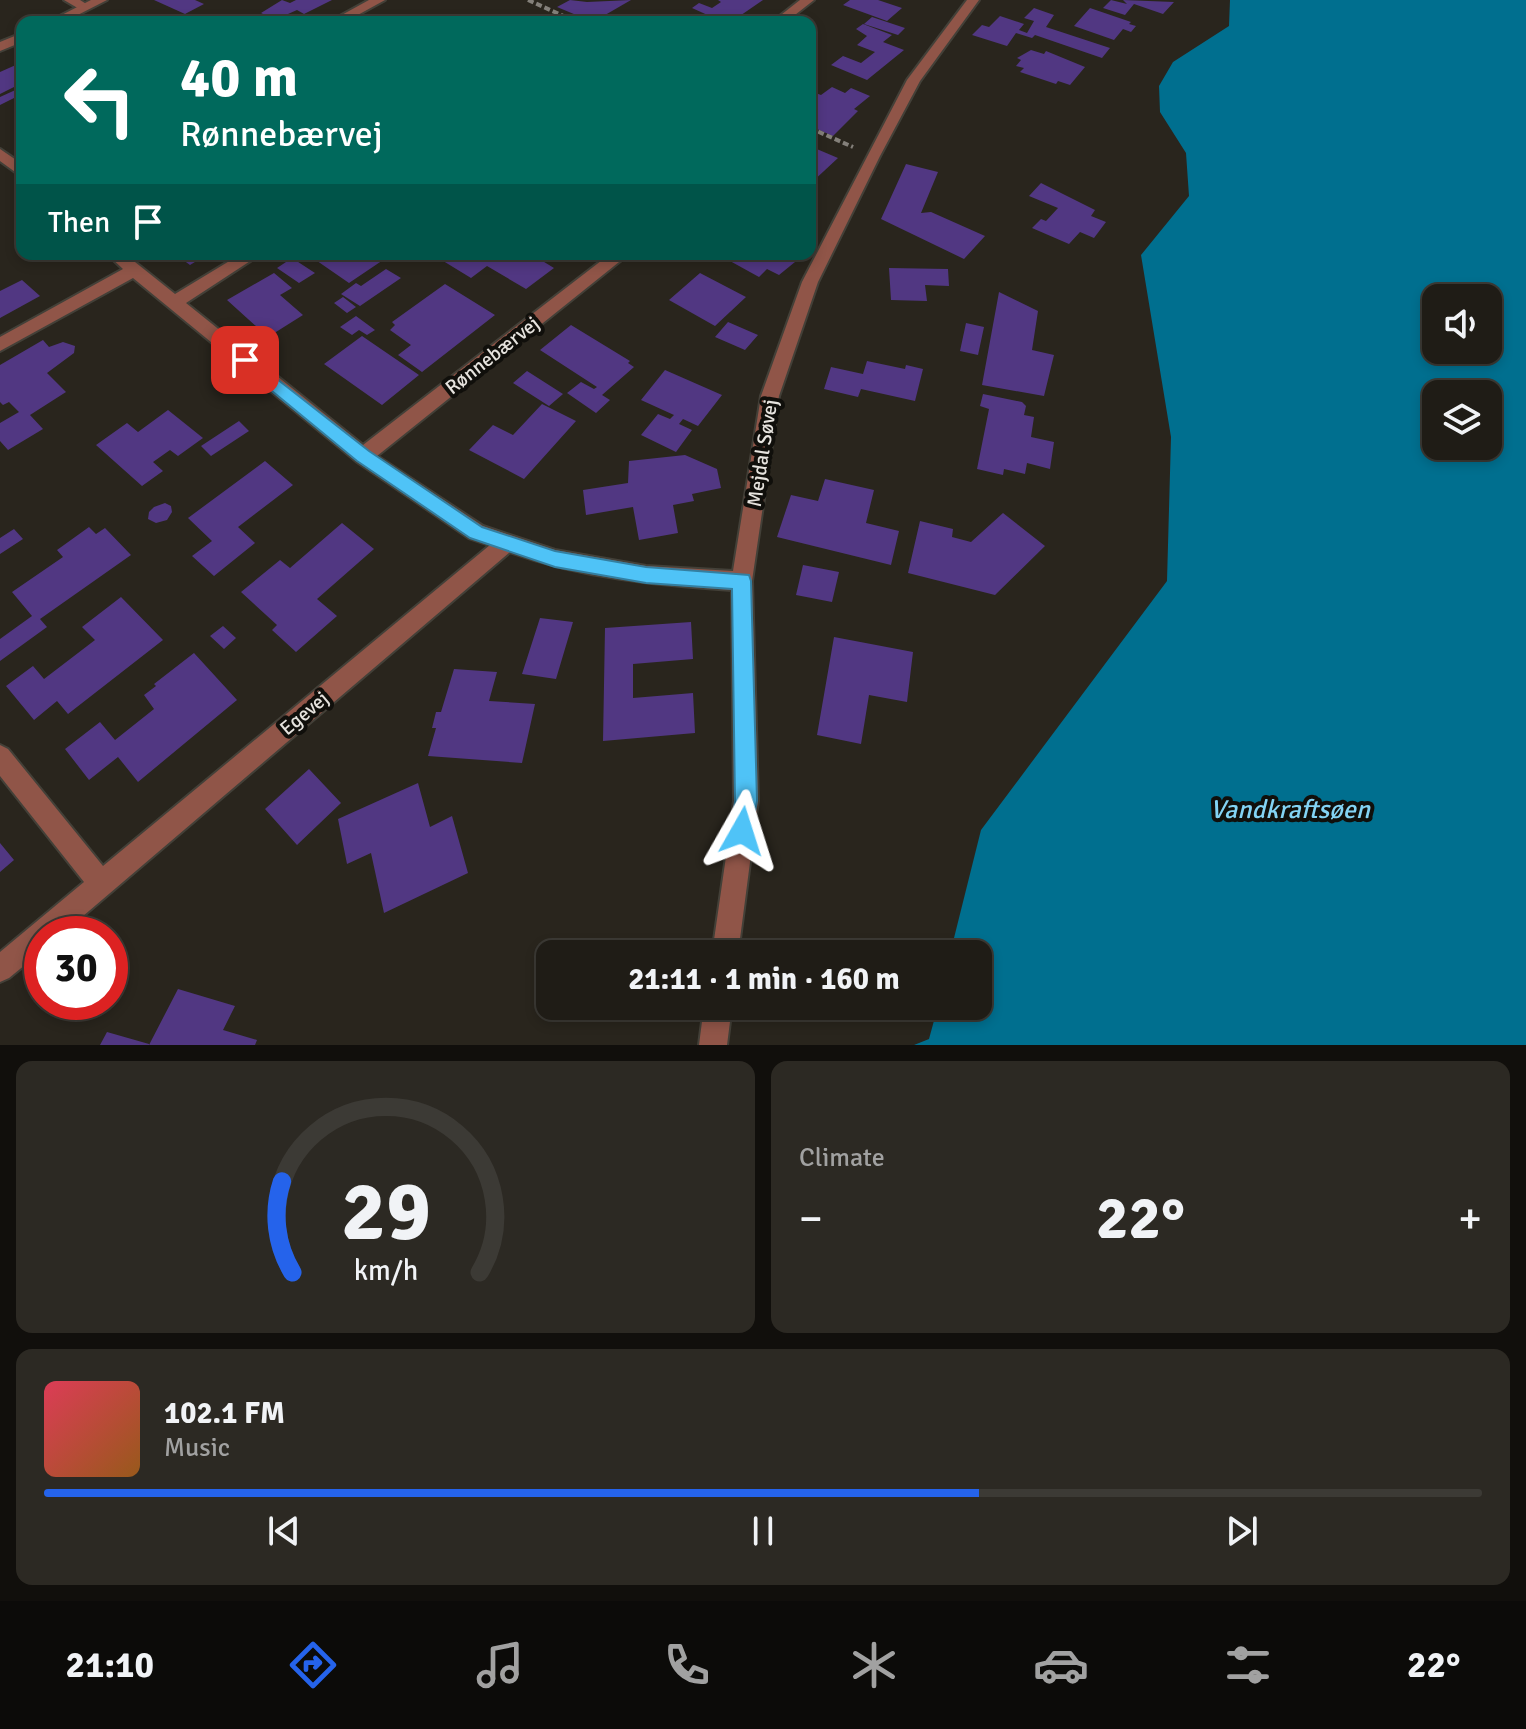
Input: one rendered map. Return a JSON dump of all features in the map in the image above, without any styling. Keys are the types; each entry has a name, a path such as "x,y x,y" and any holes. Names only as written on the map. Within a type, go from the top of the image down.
{"street":[{"path":"70,0 85,7"},
{"path":"66,16 101,0"},
{"path":"347,16 379,0"},
{"path":"786,16 808,0"},
{"name":"Mejdal Søvej","path":"727,940 746,801 742,581 770,396 810,282 873,156 914,80 973,0"},
{"path":"122,260 363,456 476,532 555,559 646,575 742,581"},
{"path":"174,303 243,260"},
{"name":"Rønnebærvej","path":"363,456 613,260"},
{"path":"0,345 134,270"},
{"name":"Egevej","path":"0,969 507,543"},
{"path":"0,757 101,884"},
{"path":"713,1045 716,1020"}],"path":[{"path":"528,0 564,16"},
{"path":"816,131 873,156"}],"water":[{"name":"Vandkraftsøen","path":"1230,0 1526,0 1526,1045 914,1045 929,1039 934,1020 992,1020 992,940 954,940 981,830 1167,581 1171,437 1141,255 1189,196 1186,153 1160,112 1159,86 1173,62 1229,26"}],"building":[{"path":"154,0 195,0 204,4 185,14"},
{"path":"282,0 290,3 296,0 332,0 304,14 297,10 288,14 292,16 267,16 261,13"},
{"path":"570,0 631,0 603,16 579,16 557,7"},
{"path":"718,0 763,0 740,16 710,16 692,8 699,3 712,8 721,2"},
{"path":"850,0 878,0 902,8 887,21 843,5"},
{"path":"1111,0 1127,4 1123,0 1174,2 1163,14 1134,4 1125,15 1103,8"},
{"path":"1034,8 1054,15 1046,27 1110,48 1102,58 1035,35 1032,38 1016,33 1007,46 972,35 982,25 989,27 1000,16 1024,24 1019,30 1027,33 1034,21 1024,18"},
{"path":"1090,8 1136,26 1131,32 1123,29 1114,40 1074,26"},
{"path":"872,17 905,28 898,35 864,24"},
{"path":"863,24 892,35 883,42 904,50 867,80 831,65 843,56 861,63 875,52 857,45 867,36 856,29"},
{"path":"1031,50 1044,54 1046,51 1085,67 1070,85 1058,81 1056,84 1020,72 1024,68 1016,66 1021,60 1017,58"},
{"path":"16,65 16,86 0,94 0,72"},
{"path":"832,87 845,93 851,88 870,96 854,109 858,111 833,136 816,129 816,93 821,95"},
{"path":"16,90 16,97 0,105 0,97"},
{"path":"816,149 838,158 816,178"},
{"path":"906,164 938,172 921,213 931,212 985,236 964,259 881,219"},
{"path":"1041,183 1095,210 1091,216 1106,222 1094,238 1080,232 1069,244 1032,228 1041,219 1046,221 1058,208 1029,196"},
{"path":"289,260 295,260 315,273 299,283 277,268"},
{"path":"316,260 383,260 349,283"},
{"path":"442,260 541,260 554,268 526,289 487,266 471,278"},
{"path":"730,261 795,262 779,275 767,269 759,277"},
{"path":"889,268 948,269 949,286 925,285 927,301 891,300"},
{"path":"386,269 401,278 360,306 341,294 356,283 361,286"},
{"path":"274,273 292,288 280,295 303,315 268,337 227,300"},
{"path":"700,273 746,297 715,326 669,300"},
{"path":"22,280 40,296 0,318 0,291"},
{"path":"445,284 495,315 422,372 398,355 411,345 390,330 395,325 392,322"},
{"path":"999,292 1038,311 1032,350 1054,355 1044,396 982,385"},
{"path":"343,297 356,307 347,313 334,303"},
{"path":"356,316 375,330 367,335 359,330 352,335 340,327"},
{"path":"728,322 758,335 745,350 715,337"},
{"path":"966,323 984,327 978,355 960,351"},
{"path":"571,325 630,361 628,363 634,367 602,395 610,400 596,413 567,393 581,382 594,389 597,387 540,350"},
{"path":"362,336 419,375 382,405 324,364"},
{"path":"43,340 49,347 63,342 75,346 74,353 47,373 66,392 30,415 43,429 8,450 0,441 0,423 19,412 9,402 3,405 0,402 0,365"},
{"path":"867,361 905,369 906,365 923,369 915,401 861,389 858,397 824,389 831,367 863,374"},
{"path":"665,370 722,395 698,426 683,419 679,424 692,430 676,452 641,435 658,414 670,419 674,415 641,400"},
{"path":"527,371 563,394 549,406 513,383"},
{"path":"983,394 1022,402 1026,406 1024,415 1034,417 1031,437 1054,442 1050,469 1027,463 1025,474 1004,469 1003,475 977,469 989,409 980,406"},
{"path":"542,404 576,421 524,479 469,450 493,425 513,435"},
{"path":"168,410 203,438 178,456 170,450 153,462 163,471 142,486 96,445 127,423 138,432"},
{"path":"239,421 249,431 211,456 201,446"},
{"path":"685,455 717,469 721,488 692,494 694,501 673,505 678,533 639,540 633,507 586,515 583,490 628,483 629,461"},
{"path":"265,461 293,485 238,527 255,543 214,576 192,556 212,541 188,518"},
{"path":"825,479 874,490 866,523 899,531 891,565 777,537 791,495 818,501"},
{"path":"165,503 171,506 172,512 167,520 156,523 148,519 154,507"},
{"path":"1003,513 1045,546 995,595 908,573 920,521 953,529 952,537 971,542"},
{"path":"342,523 374,549 317,599 337,616 296,652 272,630 277,625 241,592 280,560 290,568"},
{"path":"89,527 96,534 105,528 131,555 40,619 47,627 0,661 0,639 32,616 12,592 63,557 57,550"},
{"path":"14,529 23,539 0,554 0,538"},
{"path":"803,565 839,572 832,602 796,595"},
{"path":"121,597 163,640 68,714 57,701 34,720 6,686 33,666 44,679 95,640 82,627"},
{"path":"540,618 573,622 556,679 522,674"},
{"path":"691,622 693,659 633,664 633,698 693,693 695,733 603,741 605,628"},
{"path":"223,626 236,638 224,649 210,636"},
{"path":"834,637 913,652 907,702 869,695 861,744 817,735"},
{"path":"194,653 237,700 138,782 118,757 89,780 65,749 100,722 115,740 154,709 144,695"},
{"path":"454,669 497,672 489,701 535,704 522,763 428,756 436,728 432,728 436,712 441,712"},
{"path":"309,769 341,803 297,845 265,809"},
{"path":"418,783 430,827 452,816 468,873 384,913 371,853 347,864 338,819"},
{"path":"0,843 14,860 0,872"},
{"path":"178,989 235,1006 223,1030 257,1040 255,1045 149,1045"},
{"path":"107,1032 149,1044 149,1045 100,1045"}],"route":[{"path":"245,360 363,456 476,532 555,559 646,575 742,581 746,801 742,831"}]}
